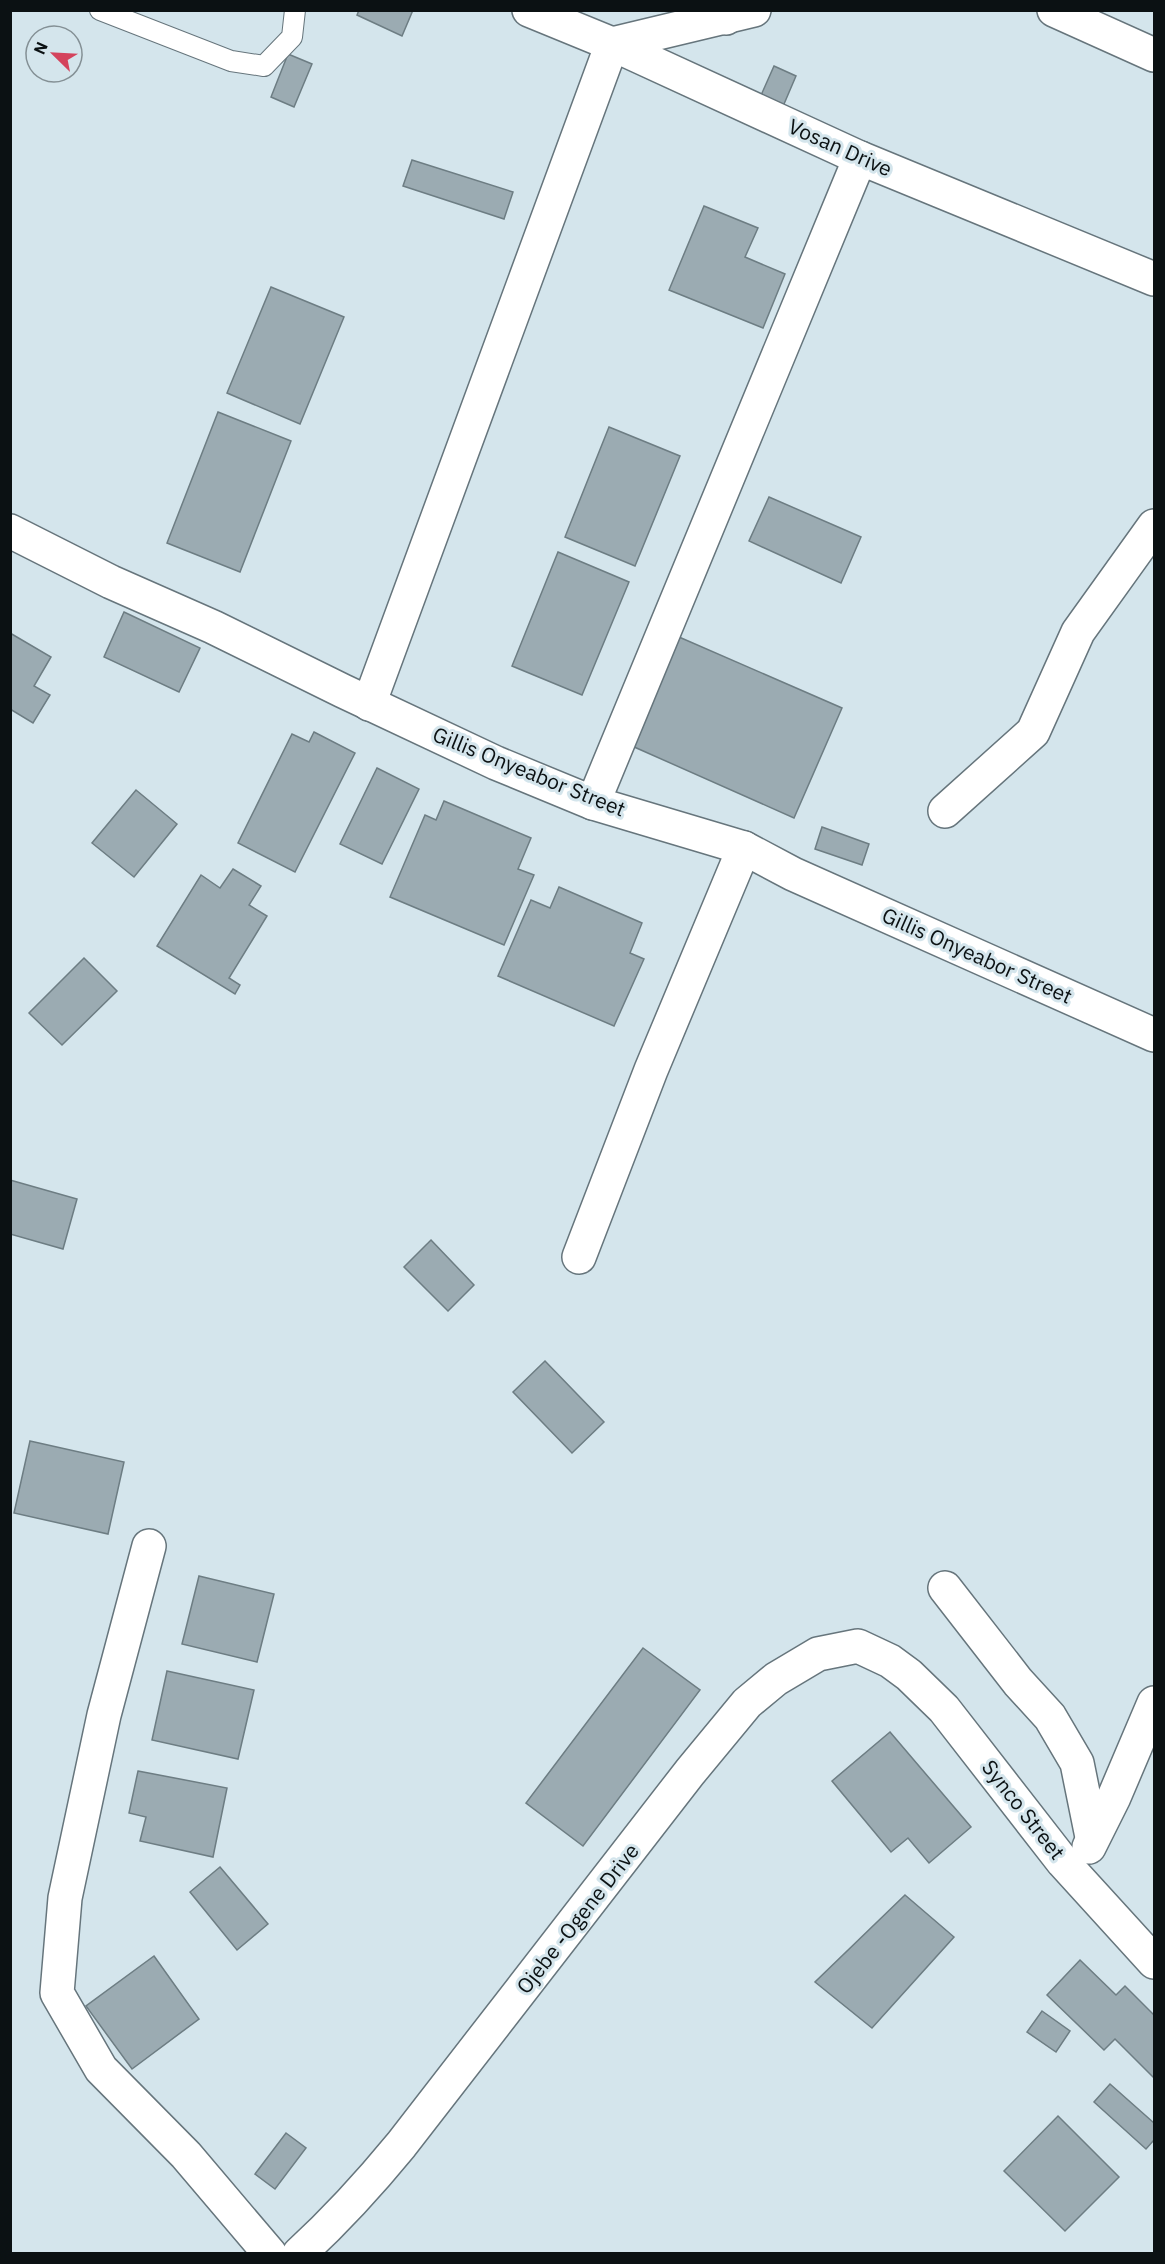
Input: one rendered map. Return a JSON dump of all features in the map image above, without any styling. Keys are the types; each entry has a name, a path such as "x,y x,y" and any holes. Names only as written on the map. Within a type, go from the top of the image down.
{"main road":[{"name":"Vosan Drive","path":"529,10 612,44 860,158 1155,279"},
{"path":"1053,10 1155,56"},
{"path":"369,704 612,44 736,13"},
{"path":"593,803 860,158"},
{"path":"945,811 1033,732 1078,632 1155,526"},
{"name":"Gillis Onyeabor Street","path":"10,531 111,582 213,627 369,704 496,763 593,803 744,848 793,874 1155,1035"},
{"path":"579,1257 651,1070 744,848"},
{"path":"149,1546 104,1715 65,1898 57,1993 101,2069 186,2155 270,2253"},
{"path":"945,1588 1018,1682 1056,1726 1077,1763 1092,1837"},
{"name":"Ojebe -Ogene Drive","path":"299,2253 327,2228 368,2185 401,2145 690,1772 747,1703 776,1679 818,1654 858,1646 890,1661"},
{"name":"Synco Street","path":"890,1661 944,1709 1078,1880 1155,1962"},
{"path":"1078,1880 1092,1837 1114,1797 1155,1703"}],"lane":[{"path":"100,10 231,61 264,66 292,37 295,10"}],"building":[{"path":"359,10 413,10 402,36 357,15"},
{"path":"288,54 312,64 294,107 271,97"},
{"path":"774,66 796,76 781,111 758,102"},
{"path":"412,160 513,192 504,219 403,186"},
{"path":"704,206 758,228 745,257 785,274 763,328 669,290"},
{"path":"271,287 344,317 300,424 227,393"},
{"path":"218,412 291,441 240,572 167,543"},
{"path":"609,427 680,456 635,566 565,537"},
{"path":"769,497 861,537 841,583 749,541"},
{"path":"558,552 629,582 582,695 512,666"},
{"path":"124,612 200,648 179,692 104,657"},
{"path":"10,633 51,657 34,686 50,695 33,723 10,709"},
{"path":"679,637 842,708 794,818 632,746"},
{"path":"314,732 355,753 295,872 238,843 292,734 309,742"},
{"path":"377,768 419,789 382,864 340,844"},
{"path":"136,790 177,824 134,877 92,843"},
{"path":"444,801 531,838 518,869 534,875 504,945 390,897 425,815 436,820"},
{"path":"822,827 869,844 862,865 815,849"},
{"path":"233,869 261,886 249,905 267,916 229,978 240,985 235,994 157,946 201,875 220,888"},
{"path":"559,887 642,923 630,953 644,959 614,1026 498,976 531,900 550,908"},
{"path":"84,958 117,991 62,1045 29,1013"},
{"path":"10,1180 77,1199 63,1249 10,1234"},
{"path":"431,1240 474,1285 448,1311 404,1267"},
{"path":"545,1361 604,1422 572,1453 513,1392"},
{"path":"30,1441 124,1462 108,1534 14,1513"},
{"path":"199,1576 274,1594 257,1662 182,1644"},
{"path":"643,1648 700,1690 583,1846 526,1803"},
{"path":"167,1671 254,1690 238,1759 152,1740"},
{"path":"890,1732 971,1827 929,1863 908,1838 891,1852 832,1781"},
{"path":"138,1771 227,1788 213,1857 140,1841 146,1817 129,1813"},
{"path":"220,1867 268,1924 237,1950 190,1892"},
{"path":"905,1895 954,1937 872,2028 815,1982"},
{"path":"154,1956 199,2019 132,2069 86,2006"},
{"path":"1080,1960 1116,1995 1125,1986 1154,2015 1154,2078 1115,2039 1104,2050 1047,1995"},
{"path":"1042,2011 1070,2031 1056,2052 1027,2032"},
{"path":"1110,2084 1154,2123 1154,2140 1146,2149 1094,2102"},
{"path":"1058,2116 1119,2177 1065,2231 1004,2171"},
{"path":"286,2133 306,2148 275,2189 255,2174"}]}
